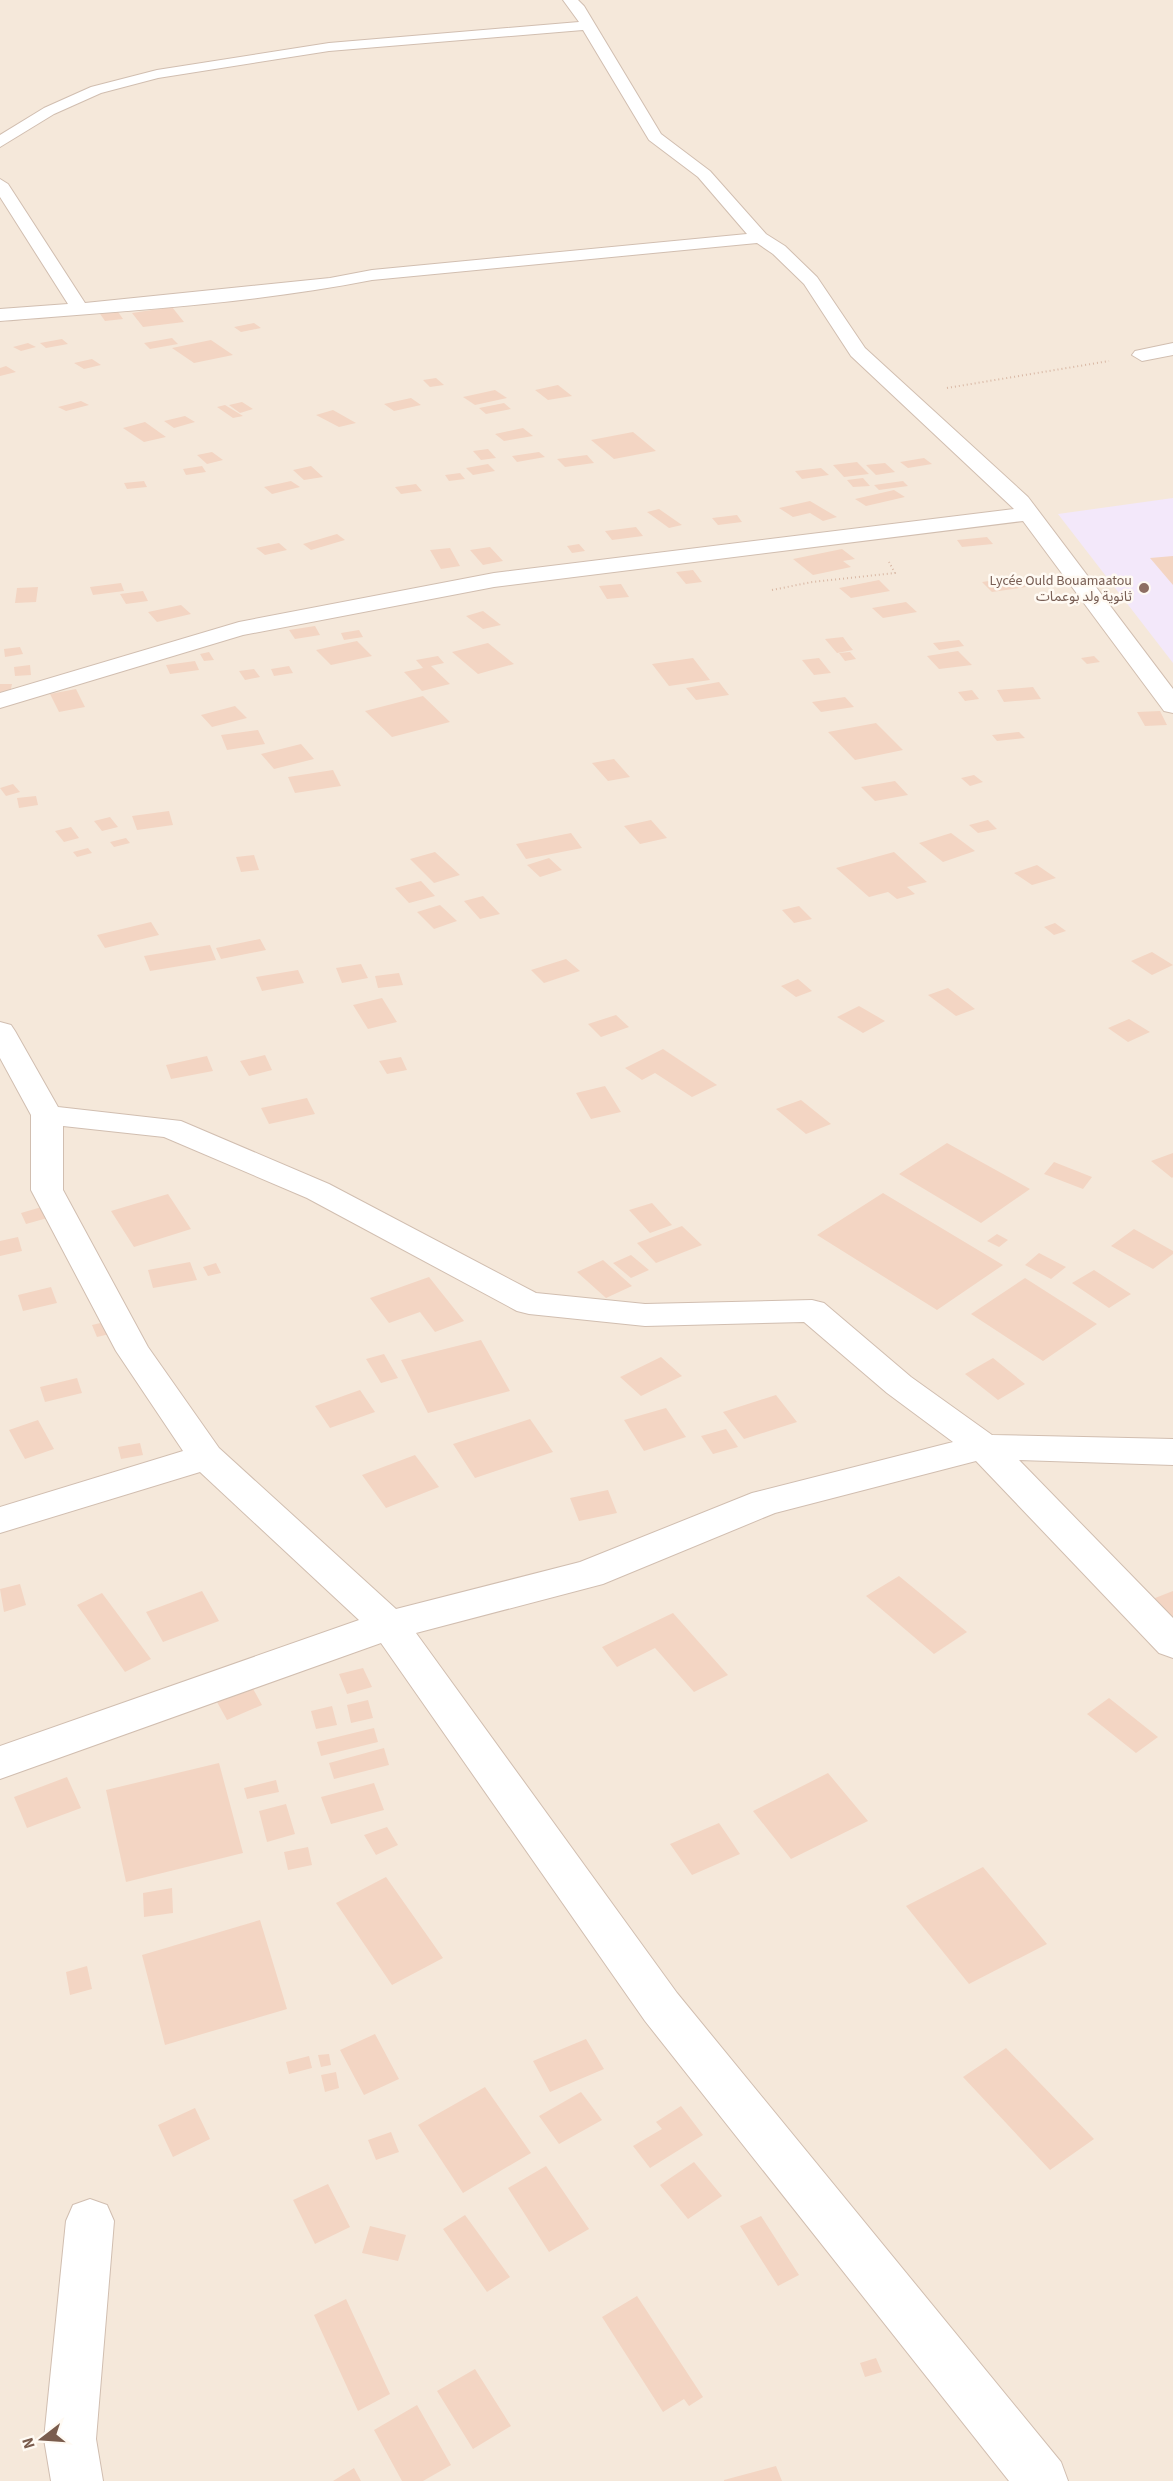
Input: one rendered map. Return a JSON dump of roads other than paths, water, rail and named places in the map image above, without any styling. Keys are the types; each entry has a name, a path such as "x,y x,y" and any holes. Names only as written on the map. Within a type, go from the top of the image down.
{"street":[{"path":"570,0 630,92 655,137 704,174 760,238 779,250 811,281 858,352 905,394 1029,514 1173,706"},
{"path":"0,142 49,111 96,90 157,74 329,47 587,25"},
{"path":"0,184 80,309"},
{"path":"0,315 330,283 372,275 760,238"},
{"path":"1142,355 1173,349"},
{"path":"0,701 239,630 483,582 730,549 1029,514"},
{"path":"0,1031 47,1115 47,1190 133,1351 206,1456 388,1625 662,2007 1042,2481"},
{"path":"47,1115 170,1128 318,1191 529,1303 645,1315 812,1311 899,1385 984,1447 1173,1643"},
{"path":"0,1763 388,1625 590,1575 765,1502 984,1447 1173,1452"},
{"path":"0,1520 206,1456"},
{"path":"77,2481 70,2439 90,2221"}],"place":[{"name":"Lycée Ould Bouamaatou ثانوية ولد بوعمات","path":"1144,588"}]}
